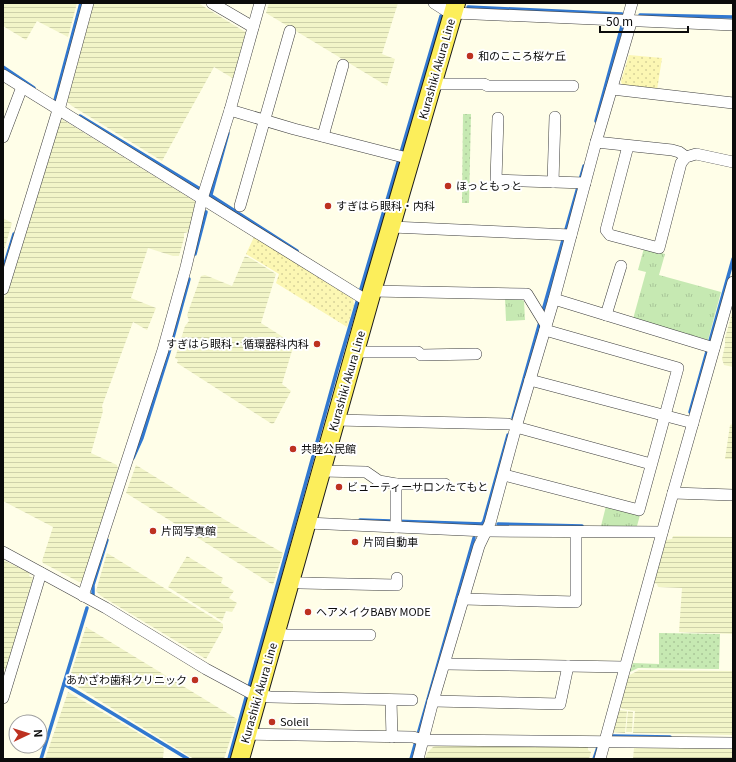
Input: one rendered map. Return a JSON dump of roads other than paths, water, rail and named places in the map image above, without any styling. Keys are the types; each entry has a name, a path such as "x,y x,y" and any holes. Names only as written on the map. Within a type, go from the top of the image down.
{"main road":[{"name":"Kurashiki Akura Line","path":"240,759 247,734 253,694 276,633 370,296 392,227 403,157 433,84 454,8"}],"street":[{"path":"3,289 88,3"},
{"path":"212,3 253,27"},
{"path":"83,596 163,350 186,267 202,199 233,111 260,3"},
{"path":"434,3 445,10 454,8 627,21 733,25"},
{"path":"418,759 419,739 445,664 479,546 490,523 504,475 512,426 530,380 543,322 554,299 566,235 581,183 596,142 630,26 627,21 632,3"},
{"path":"240,206 290,32"},
{"path":"323,136 344,65"},
{"path":"3,75 58,107 202,199 370,296 527,294 543,322 678,368 639,510 504,475"},
{"path":"433,84 484,84 488,86 573,86"},
{"path":"3,137 22,87"},
{"path":"612,89 733,103"},
{"path":"233,111 264,121 403,157"},
{"path":"553,182 555,117"},
{"path":"498,118 496,180 581,183"},
{"path":"596,142 672,150 679,152 686,157"},
{"path":"628,146 606,230 610,235 659,248 681,163 686,157 696,154 733,162"},
{"path":"392,227 566,235"},
{"path":"606,315 621,266"},
{"path":"600,759 622,667 659,532 673,493 689,422 711,347 733,282"},
{"path":"554,299 711,347"},
{"path":"355,352 418,352 421,355 476,354"},
{"path":"530,380 689,422"},
{"path":"336,420 512,426 651,464"},
{"path":"321,471 366,472 379,481 396,484 445,484"},
{"path":"396,484 396,523"},
{"path":"673,493 733,495"},
{"path":"307,523 396,523 486,531 659,532"},
{"path":"463,600 576,602 576,532"},
{"path":"3,552 106,608 253,694 270,697 412,700"},
{"path":"3,698 41,573"},
{"path":"291,581 300,583 397,585 397,578"},
{"path":"276,633 286,635 370,635"},
{"path":"445,664 622,667"},
{"path":"433,701 560,704 568,666"},
{"path":"391,700 392,737"},
{"path":"247,734 392,737 419,739 733,743"}],"waterway":[{"path":"54,104 81,3"},
{"path":"468,7 622,14"},
{"path":"640,15 733,17"},
{"path":"361,289 441,16"},
{"path":"596,121 622,26"},
{"path":"3,67 34,88"},
{"path":"80,116 200,189"},
{"path":"210,198 228,133"},
{"path":"542,314 584,166"},
{"path":"210,195 297,251"},
{"path":"195,254 206,212"},
{"path":"3,270 14,234"},
{"path":"690,412 733,259"},
{"path":"133,458 142,438 169,352 189,279"},
{"path":"229,759 357,302"},
{"path":"513,418 540,322"},
{"path":"481,526 484,521 508,435"},
{"path":"360,520 483,524"},
{"path":"498,524 582,526"},
{"path":"411,759 474,538"},
{"path":"93,596 93,585 107,540"},
{"path":"41,759 87,608"},
{"path":"64,684 188,759"},
{"path":"613,736 670,737"},
{"path":"594,759 598,747"}],"place":[{"name":"和のこころ桜ケ丘","path":"470,56"},
{"name":"ほっともっと","path":"448,186"},
{"name":"すぎはら眼科・内科","path":"328,206"},
{"name":"すぎはら眼科・循環器科内科","path":"317,344"},
{"name":"共睦公民館","path":"293,449"},
{"name":"ビューティーサロンたてもと","path":"339,487"},
{"name":"片岡写真館","path":"153,531"},
{"name":"片岡自動車","path":"355,542"},
{"name":"ヘアメイクBABY MODE","path":"308,612"},
{"name":"あかざわ歯科クリニック","path":"195,680"},
{"name":"Soleil","path":"272,722"}]}
